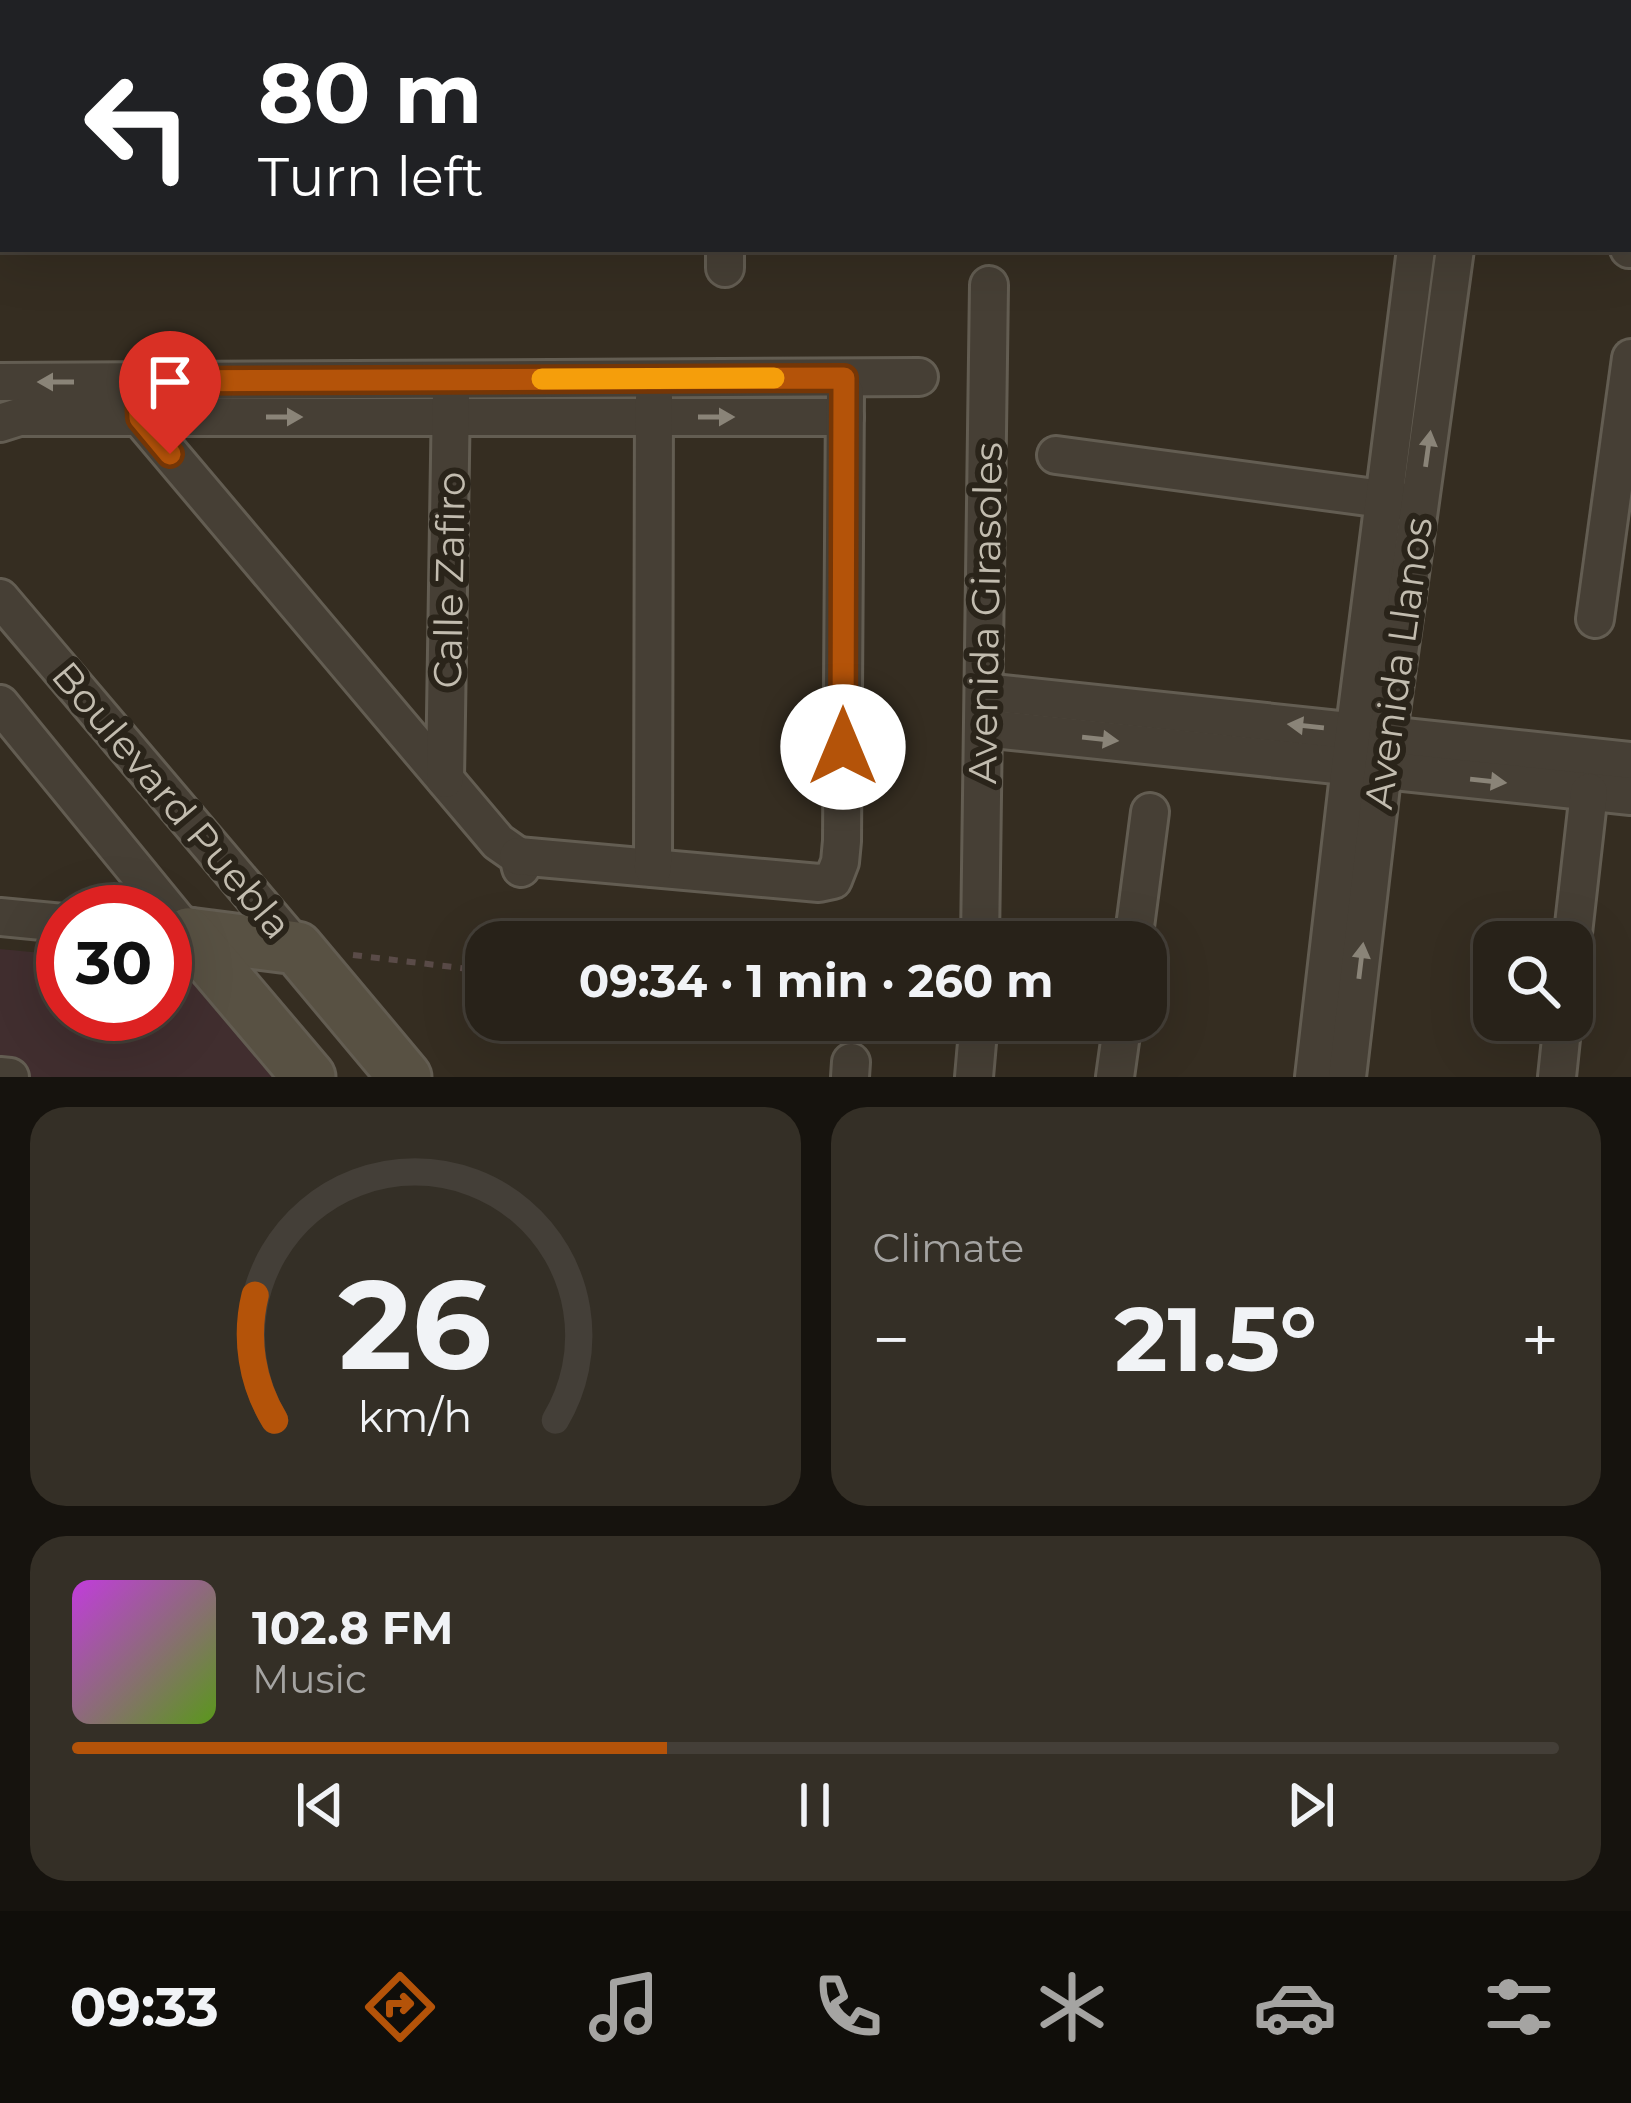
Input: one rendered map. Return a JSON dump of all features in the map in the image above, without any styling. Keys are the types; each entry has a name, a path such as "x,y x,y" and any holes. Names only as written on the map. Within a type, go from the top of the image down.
{"street":[{"name":"Avenida Llanos","path":"1402,502 1416,252"},
{"name":"Avenida Llanos","path":"1314,1077 1369,751 1402,502 1454,252"},
{"name":"Avenida Girasoles","path":"980,921 989,285"},
{"path":"1595,619 1631,358"},
{"path":"0,423 139,399 451,380 919,377"},
{"path":"139,399 446,779 520,862 819,883 833,880 842,841 844,378"},
{"path":"653,868 654,379"},
{"name":"Calle Zafiro","path":"446,779 451,380"},
{"path":"0,382 139,399 452,417 845,417"},
{"path":"1056,454 1402,502"},
{"name":"Boulevard Puebla","path":"0,598 405,1077"},
{"path":"0,704 139,885"},
{"path":"984,710 1369,751 1631,761"},
{"name":"Avenida Llanos","path":"1347,1077 1369,751"},
{"path":"1369,751 1631,796"},
{"path":"1574,921 1589,792"},
{"path":"1136,921 1150,812"},
{"path":"0,917 36,920"},
{"name":"Boulevard Puebla","path":"192,935 297,948"},
{"name":"Boulevard Puebla","path":"192,950 309,1077"},
{"path":"974,1077 978,1041"},
{"path":"1115,1077 1120,1041"},
{"path":"1557,1077 1561,1041"},
{"path":"0,1076 10,1077"}],"path":[{"path":"297,948 465,968"}],"shaded area":[{"path":"0,949 36,952 36,1041 192,1041 192,973 279,1077 0,1077"}],"slow traffic":[{"path":"542,379 774,378"}],"route":[{"path":"170,454 140,418 138,381 844,378 843,747"}]}
